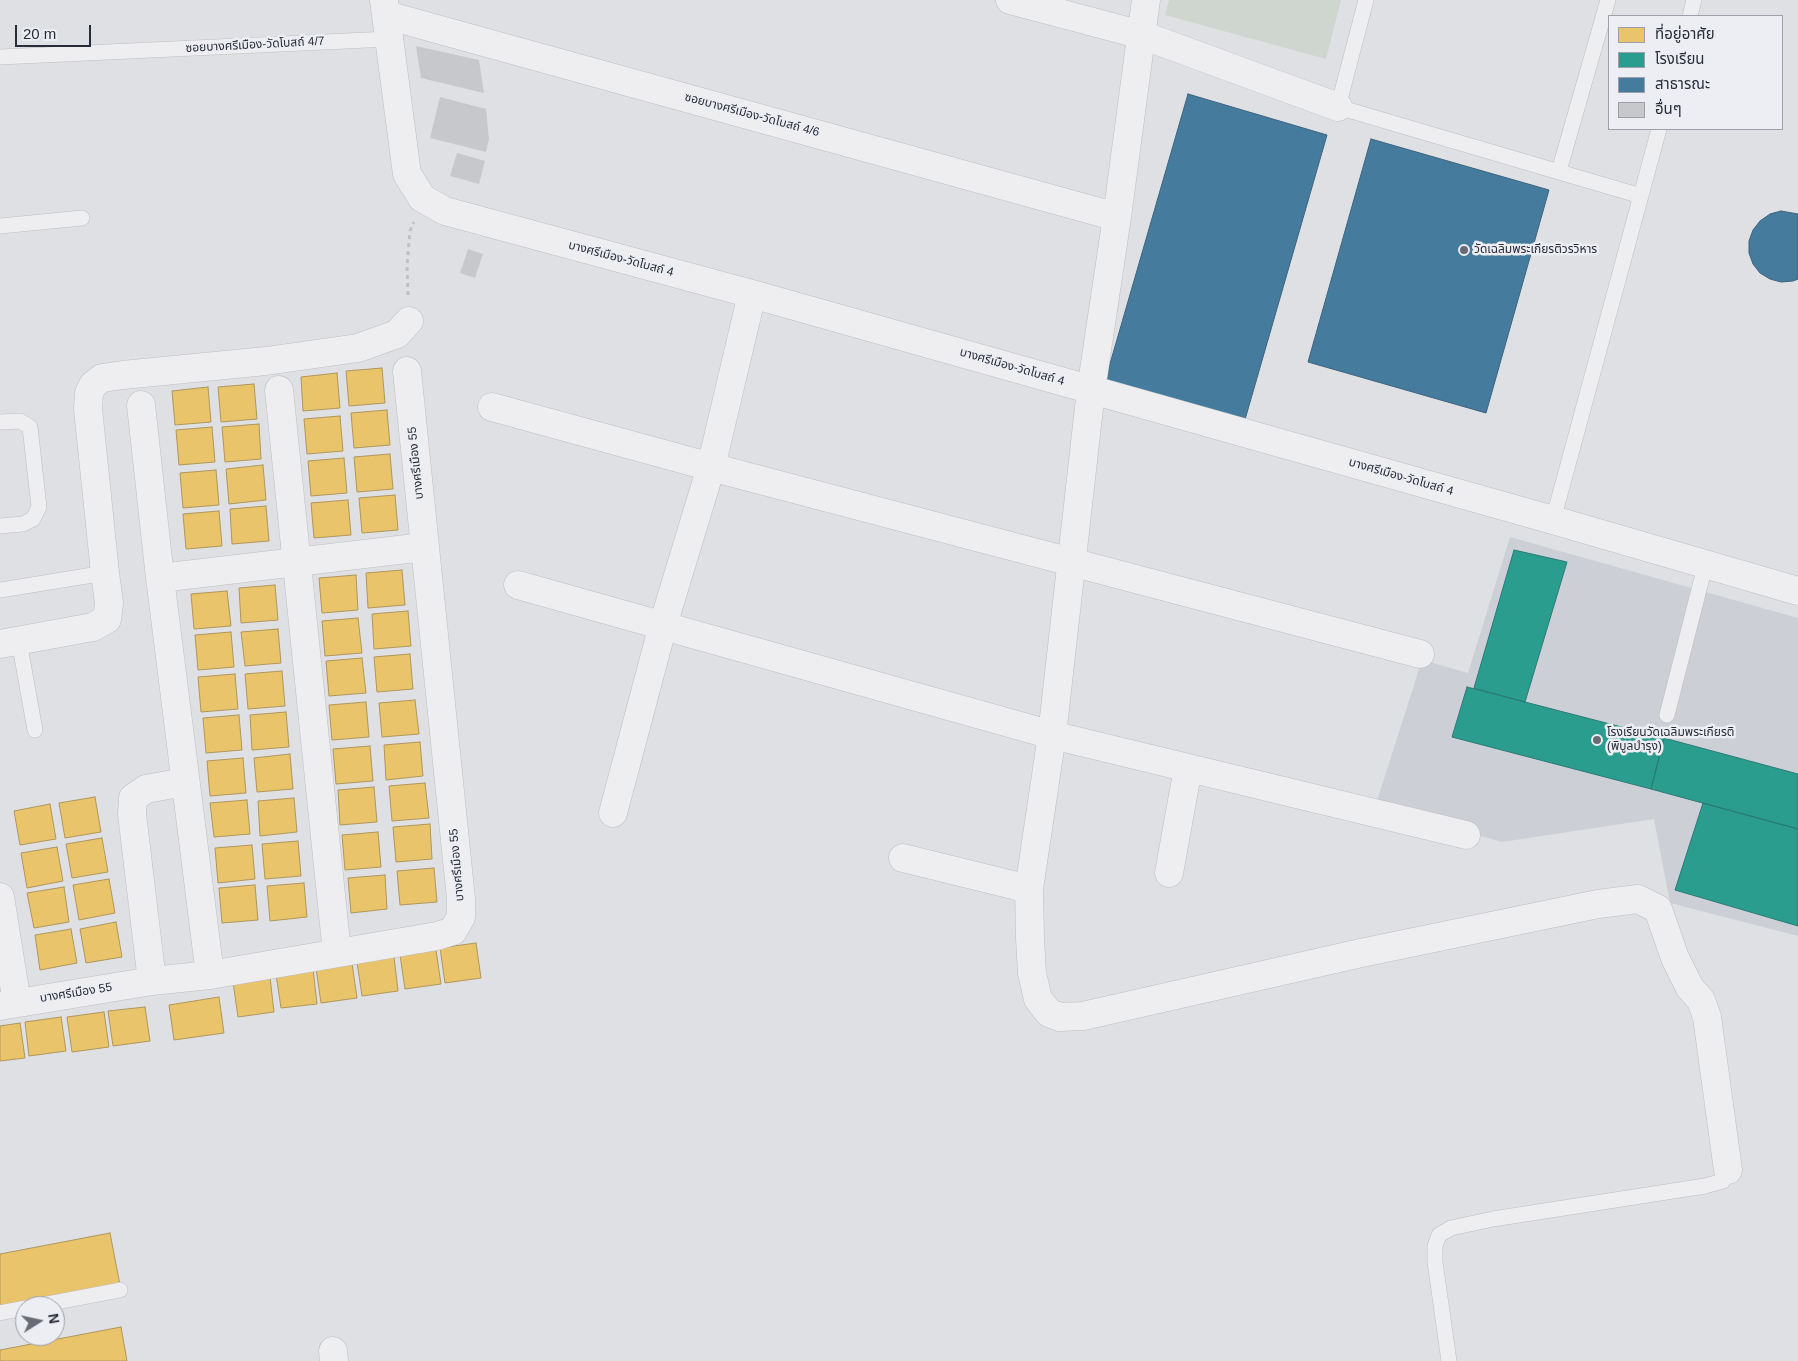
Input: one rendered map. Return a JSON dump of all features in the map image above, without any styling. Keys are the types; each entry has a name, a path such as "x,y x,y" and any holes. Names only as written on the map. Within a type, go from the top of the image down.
{"street":[{"path":"1010,0 1142,35 1338,107"},
{"path":"1146,0 1118,217 1091,390 1052,735 1029,888 1032,973 1038,999 1049,1013 1060,1017 1082,1016 1361,953 1598,904 1638,899 1658,909 1675,958 1690,988 1701,1000 1707,1017 1728,1170"},
{"name":"บางศรีเมือง-วัดโบสถ์ 4","path":"387,18 407,174 422,198 445,211 752,294 1798,591"},
{"name":"ซอยบางศรีเมือง-วัดโบสถ์ 4/6","path":"387,18 1118,217"},
{"path":"613,813 664,626 711,467 752,294"},
{"path":"10,642 93,627 106,619 109,603 104,573 88,409 89,393 93,385 102,378 123,375 266,361 358,348 397,334 408,321"},
{"name":"บางศรีเมือง 55","path":"8,1004 152,981 210,975 437,936 453,931 461,917 461,898 407,370"},
{"path":"279,390 337,953"},
{"path":"141,405 184,782 210,975"},
{"path":"492,406 711,467 1420,654"},
{"path":"160,578 424,547"},
{"path":"518,585 1052,735 1466,835"},
{"path":"1169,873 1188,768"},
{"path":"152,981 132,814 133,798 146,789 184,782"},
{"path":"903,858 1029,888"},
{"path":"0,897 8,1004"}],"lane":[{"path":"1366,0 1338,107 1641,196"},
{"path":"1559,171 1608,0"},
{"path":"1690,15 1694,0"},
{"name":"ซอยบางศรีเมือง-วัดโบสถ์ 4/7","path":"0,57 387,18"},
{"path":"1553,520 1659,130"},
{"path":"0,226 82,218"},
{"path":"0,422 20,421 30,427 39,507 33,518 23,524 0,526"},
{"path":"1667,715 1706,566"},
{"path":"0,590 104,573"},
{"path":"10,642 35,730"},
{"path":"1449,1361 1435,1262 1435,1246 1439,1235 1450,1228 1493,1219 1706,1186 1723,1180 1728,1170"},
{"path":"65,1300 120,1290"},
{"path":"0,1313 15,1310"}],"path":[{"path":"408,321 407,266 410,231 422,198"}],"shaded area":[{"path":"1169,0 1341,0 1326,59 1165,15"},
{"name":"โรงเรียนวัดเฉลิมพระเกียรติ (พิบูลบำรุง)","path":"1510,537 1798,618 1798,936 1670,903 1654,819 1502,842 1375,807 1422,660 1468,673"}],"building: ที่อยู่อาศัย":[{"path":"382,368 385,403 349,406 346,371"},
{"path":"337,373 340,408 303,411 301,377"},
{"path":"254,384 257,419 221,422 218,387"},
{"path":"208,387 211,422 175,425 172,391"},
{"path":"387,410 390,445 354,448 351,413"},
{"path":"340,416 343,451 307,454 304,419"},
{"path":"259,424 261,459 225,462 222,427"},
{"path":"212,427 215,462 179,465 176,430"},
{"path":"390,454 393,489 357,492 354,457"},
{"path":"344,458 347,493 311,496 308,461"},
{"path":"263,465 266,500 229,504 226,469"},
{"path":"216,470 219,505 183,508 180,473"},
{"path":"395,495 398,530 362,533 359,498"},
{"path":"348,500 351,535 314,538 311,503"},
{"path":"266,506 269,541 232,544 230,509"},
{"path":"219,511 222,546 186,549 183,514"},
{"path":"402,570 405,605 368,608 366,573"},
{"path":"356,575 358,610 322,613 319,578"},
{"path":"275,585 278,620 241,623 239,588"},
{"path":"227,591 231,626 194,629 191,594"},
{"path":"408,611 411,646 374,649 372,614"},
{"path":"358,618 362,653 325,656 322,621"},
{"path":"278,629 281,663 245,666 241,632"},
{"path":"231,632 234,667 198,670 195,635"},
{"path":"410,654 413,689 377,692 374,657"},
{"path":"362,658 366,693 329,696 326,661"},
{"path":"282,671 285,706 248,709 245,674"},
{"path":"235,674 238,709 201,712 198,677"},
{"path":"415,700 419,734 382,737 379,703"},
{"path":"366,702 369,737 332,740 329,705"},
{"path":"286,712 289,747 252,750 250,715"},
{"path":"239,715 242,750 206,753 203,718"},
{"path":"420,742 423,776 386,780 384,745"},
{"path":"370,746 373,781 336,784 333,749"},
{"path":"290,754 293,789 257,792 254,758"},
{"path":"243,758 246,793 210,796 207,761"},
{"path":"425,783 429,818 392,821 389,786"},
{"path":"374,787 377,822 340,825 338,790"},
{"path":"95,797 101,832 65,838 59,803"},
{"path":"294,798 297,832 260,836 258,801"},
{"path":"247,800 250,834 214,837 210,803"},
{"path":"50,804 56,839 20,845 14,811"},
{"path":"430,824 432,859 396,862 393,827"},
{"path":"378,832 381,867 345,870 342,835"},
{"path":"102,838 108,872 72,878 66,844"},
{"path":"298,841 301,876 265,879 262,844"},
{"path":"252,845 255,879 218,883 215,848"},
{"path":"57,847 63,881 27,888 21,853"},
{"path":"434,868 437,902 400,905 397,871"},
{"path":"385,875 387,909 351,913 348,878"},
{"path":"109,879 115,913 79,920 73,885"},
{"path":"304,883 307,917 270,921 267,886"},
{"path":"255,885 258,920 222,923 219,888"},
{"path":"64,887 69,922 34,928 27,893"},
{"path":"116,922 122,957 86,963 80,929"},
{"path":"71,929 77,963 40,970 35,935"},
{"path":"476,943 481,978 445,983 440,948"},
{"path":"436,950 441,984 405,989 400,955"},
{"path":"394,957 398,991 362,996 357,962"},
{"path":"352,963 357,998 321,1003 316,968"},
{"path":"313,969 317,1004 281,1008 276,974"},
{"path":"270,977 274,1012 238,1017 233,982"},
{"path":"219,997 224,1033 174,1040 169,1005"},
{"path":"145,1007 150,1041 113,1046 108,1011"},
{"path":"104,1012 109,1047 72,1052 67,1017"},
{"path":"61,1017 66,1051 29,1056 25,1022"},
{"path":"20,1023 25,1058 0,1061 0,1026"},
{"path":"110,1233 120,1285 63,1296 15,1296 15,1305 0,1308 0,1254"},
{"path":"121,1327 127,1361 0,1361 0,1350 21,1346 65,1346 65,1338"}],"building: โรงเรียน":[{"path":"1514,550 1567,562 1525,702 1474,688"},
{"path":"1467,687 1664,738 1651,789 1452,737"},
{"path":"1664,738 1798,774 1798,829 1651,789"},
{"path":"1703,803 1798,829 1798,926 1675,890"}],"building: สาธารณะ":[{"path":"1188,94 1327,135 1244,423 1105,381"},
{"path":"1371,139 1549,190 1486,413 1308,362"},
{"path":"1781,211 1798,214 1798,279 1793,281 1781,282 1770,279 1760,273 1753,264 1749,253 1749,241 1753,230 1760,221 1770,214"}],"building: อื่นๆ":[{"path":"416,46 479,60 484,93 421,78"},
{"path":"440,97 486,109 489,139 486,152 430,138"},
{"path":"457,153 485,161 479,184 450,176"},
{"path":"468,249 483,254 475,278 460,273"}],"place":[{"name":"วัดเฉลิมพระเกียรติวรวิหาร","path":"1464,250"},
{"name":"โรงเรียนวัดเฉลิมพระเกียรติ (พิบูลบำรุง)","path":"1597,740"}]}
